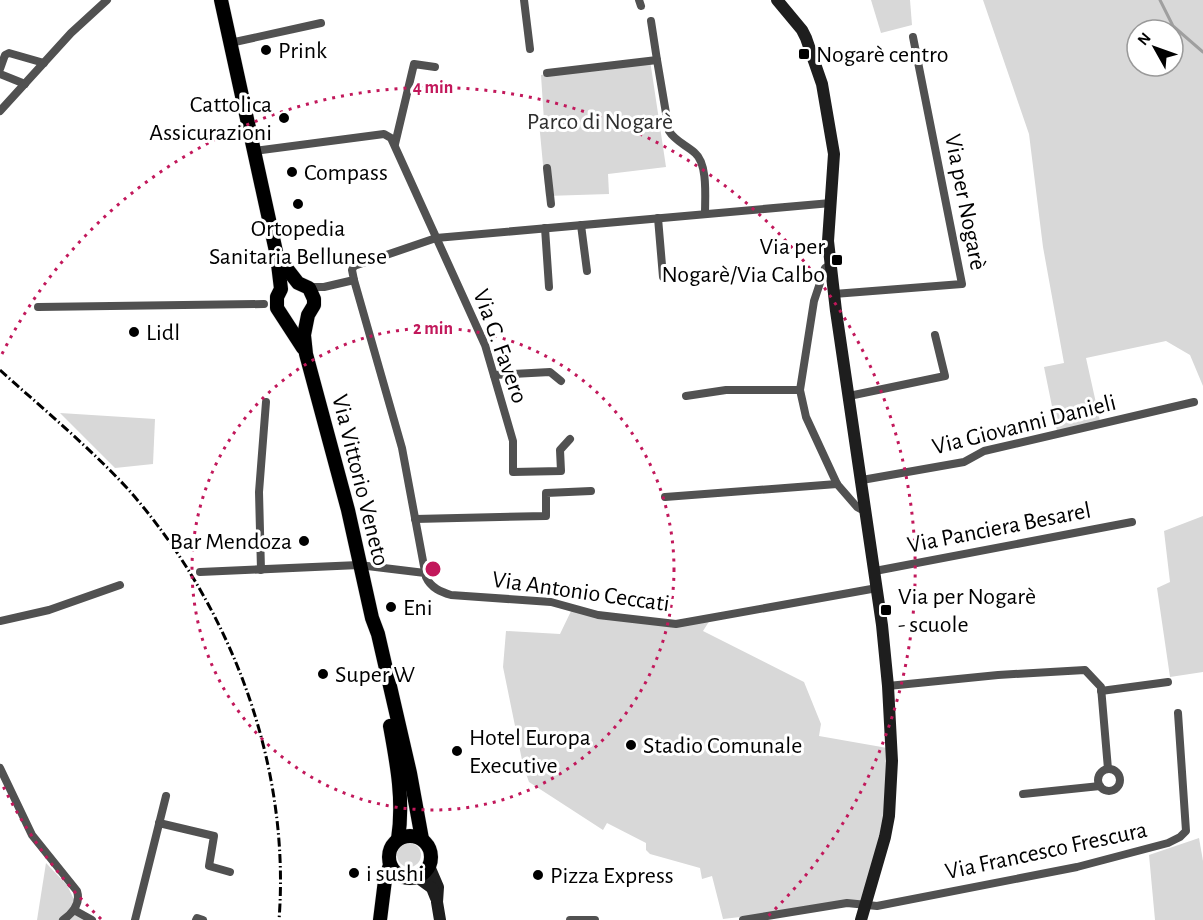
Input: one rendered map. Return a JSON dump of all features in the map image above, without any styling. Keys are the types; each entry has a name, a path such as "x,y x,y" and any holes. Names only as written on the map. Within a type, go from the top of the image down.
{"main road":[{"name":"Via Vittorio Veneto","path":"220,0 277,256 281,289 277,297 277,308 306,354"},
{"name":"Via Vittorio Veneto","path":"277,256 306,290 314,305 308,315 304,334 306,354 348,510 359,565 378,634 410,773 422,839 430,849 429,866"},
{"path":"281,289 286,285 306,290"},
{"path":"285,318 298,321 308,315"},
{"name":"Via Vittorio Veneto","path":"372,618 371,636 394,747 401,822 398,839 390,851 390,865 385,880 381,913"},
{"path":"398,839 410,836 422,839"},
{"path":"390,865 403,877 417,877 427,871 429,866"},
{"path":"381,913 395,885 403,877"}],"street":[{"path":"0,111 71,33 107,0"},
{"path":"524,0 530,49"},
{"path":"777,0 804,34 822,84 834,154 828,241 875,571 888,686 892,761 889,816 861,920"},
{"path":"651,21 669,131 696,153 702,161 705,214"},
{"path":"230,43 321,23"},
{"name":"Via per Nogarè","path":"834,294 962,284 913,38"},
{"path":"1,65 5,55 9,52 44,63"},
{"path":"547,73 657,60"},
{"path":"395,144 414,64 435,68"},
{"path":"0,74 25,84"},
{"path":"254,151 384,134 395,144"},
{"name":"Via G. Favero","path":"395,144 485,345 513,441 513,472 561,471 560,450 570,439"},
{"path":"548,168 551,204"},
{"path":"200,572 359,565 425,573 402,448 354,280 352,270 354,266 436,238 831,203"},
{"path":"658,218 663,278"},
{"path":"582,225 587,271"},
{"path":"545,228 549,287"},
{"path":"831,264 825,268 814,301 800,390 806,417 837,484 857,507 866,512"},
{"path":"306,290 354,280"},
{"path":"38,307 264,304"},
{"path":"849,396 945,376 935,335"},
{"path":"494,375 550,372 561,381"},
{"path":"686,396 726,390 800,390"},
{"path":"261,570 259,492 266,402"},
{"name":"Via Giovanni Danieli","path":"862,480 964,462 984,451 1194,402"},
{"path":"665,497 837,484"},
{"path":"415,519 546,516 546,493 591,490"},
{"name":"Via Panciera Besarel","path":"875,571 1131,522"},
{"name":"Via Antonio Ceccati","path":"425,573 431,585 451,595 551,602 598,615 676,624 877,588"},
{"path":"0,621 49,610 120,585"},
{"path":"888,686 998,675 1085,670 1101,687 1108,769"},
{"path":"1101,691 1168,682"},
{"name":"Via Francesco Frescura","path":"743,920 847,903 877,906 1077,867 1168,843 1186,831 1178,712"},
{"path":"0,768 32,835 77,891 78,900 74,910 63,920"},
{"path":"1108,769 1118,774 1120,779 1119,785 1110,791 1100,786 1099,776 1108,769"},
{"path":"1023,794 1100,786"},
{"path":"135,920 166,796"},
{"path":"159,823 214,836 209,866 230,872"},
{"name":"Via Vittorio Veneto","path":"429,866 438,887 437,902"},
{"name":"Via Vittorio Veneto","path":"417,877 432,888 440,920"},
{"path":"74,910 92,920"},
{"path":"196,920 197,918 203,920"},
{"path":"571,920 594,920"}],"green space":[{"path":"871,0 910,0 912,25 881,33"},
{"path":"983,0 1203,0 1203,386 1190,355 1166,341 1086,358 1100,421 1057,431 1044,367 1064,363 1043,247 1029,134"},
{"name":"Parco di Nogarè","path":"650,60 666,167 608,174 609,194 546,197 539,122 544,121 541,75"},
{"path":"60,413 155,419 153,464 115,468"},
{"path":"1203,516 1203,672 1170,677 1157,588 1170,582 1164,531"},
{"path":"573,607 664,622 710,620 703,631 804,682 821,724 819,736 893,749 887,807 863,903 723,919 712,876 702,879 700,868 650,854 646,850 646,843 607,823 603,830 529,782 523,765 503,667 506,631 560,634"},
{"path":"1199,838 1203,861 1203,920 1155,920 1149,855"},
{"path":"409,843 418,846 421,855 418,864 409,867 400,864 397,855 400,846"},
{"path":"46,863 67,885 84,920 37,920"}],"waterway":[{"path":"1160,0 1173,26 1203,52"}],"railway":[{"path":"0,370 81,442 127,488 164,533 196,582 224,635 246,689 263,745 275,803 280,861 279,920"}],"place":[{"name":"Prink","path":"266,50"},
{"name":"Nogarè centro","path":"804,54"},
{"name":"Cattolica Assicurazioni","path":"284,118"},
{"name":"Compass","path":"292,172"},
{"name":"Ortopedia Sanitaria Bellunese","path":"298,204"},
{"name":"Via per Nogarè/Via Calbo","path":"837,260"},
{"name":"Lidl","path":"134,332"},
{"name":"Bar Mendoza","path":"304,541"},
{"name":"Eni","path":"391,607"},
{"name":"Via per Nogarè - scuole","path":"886,610"},
{"name":"Super W","path":"323,674"},
{"name":"Stadio Comunale","path":"631,745"},
{"name":"Hotel Europa Executive","path":"457,751"},
{"name":"i sushi","path":"354,873"},
{"name":"Pizza Express","path":"538,875"}]}
